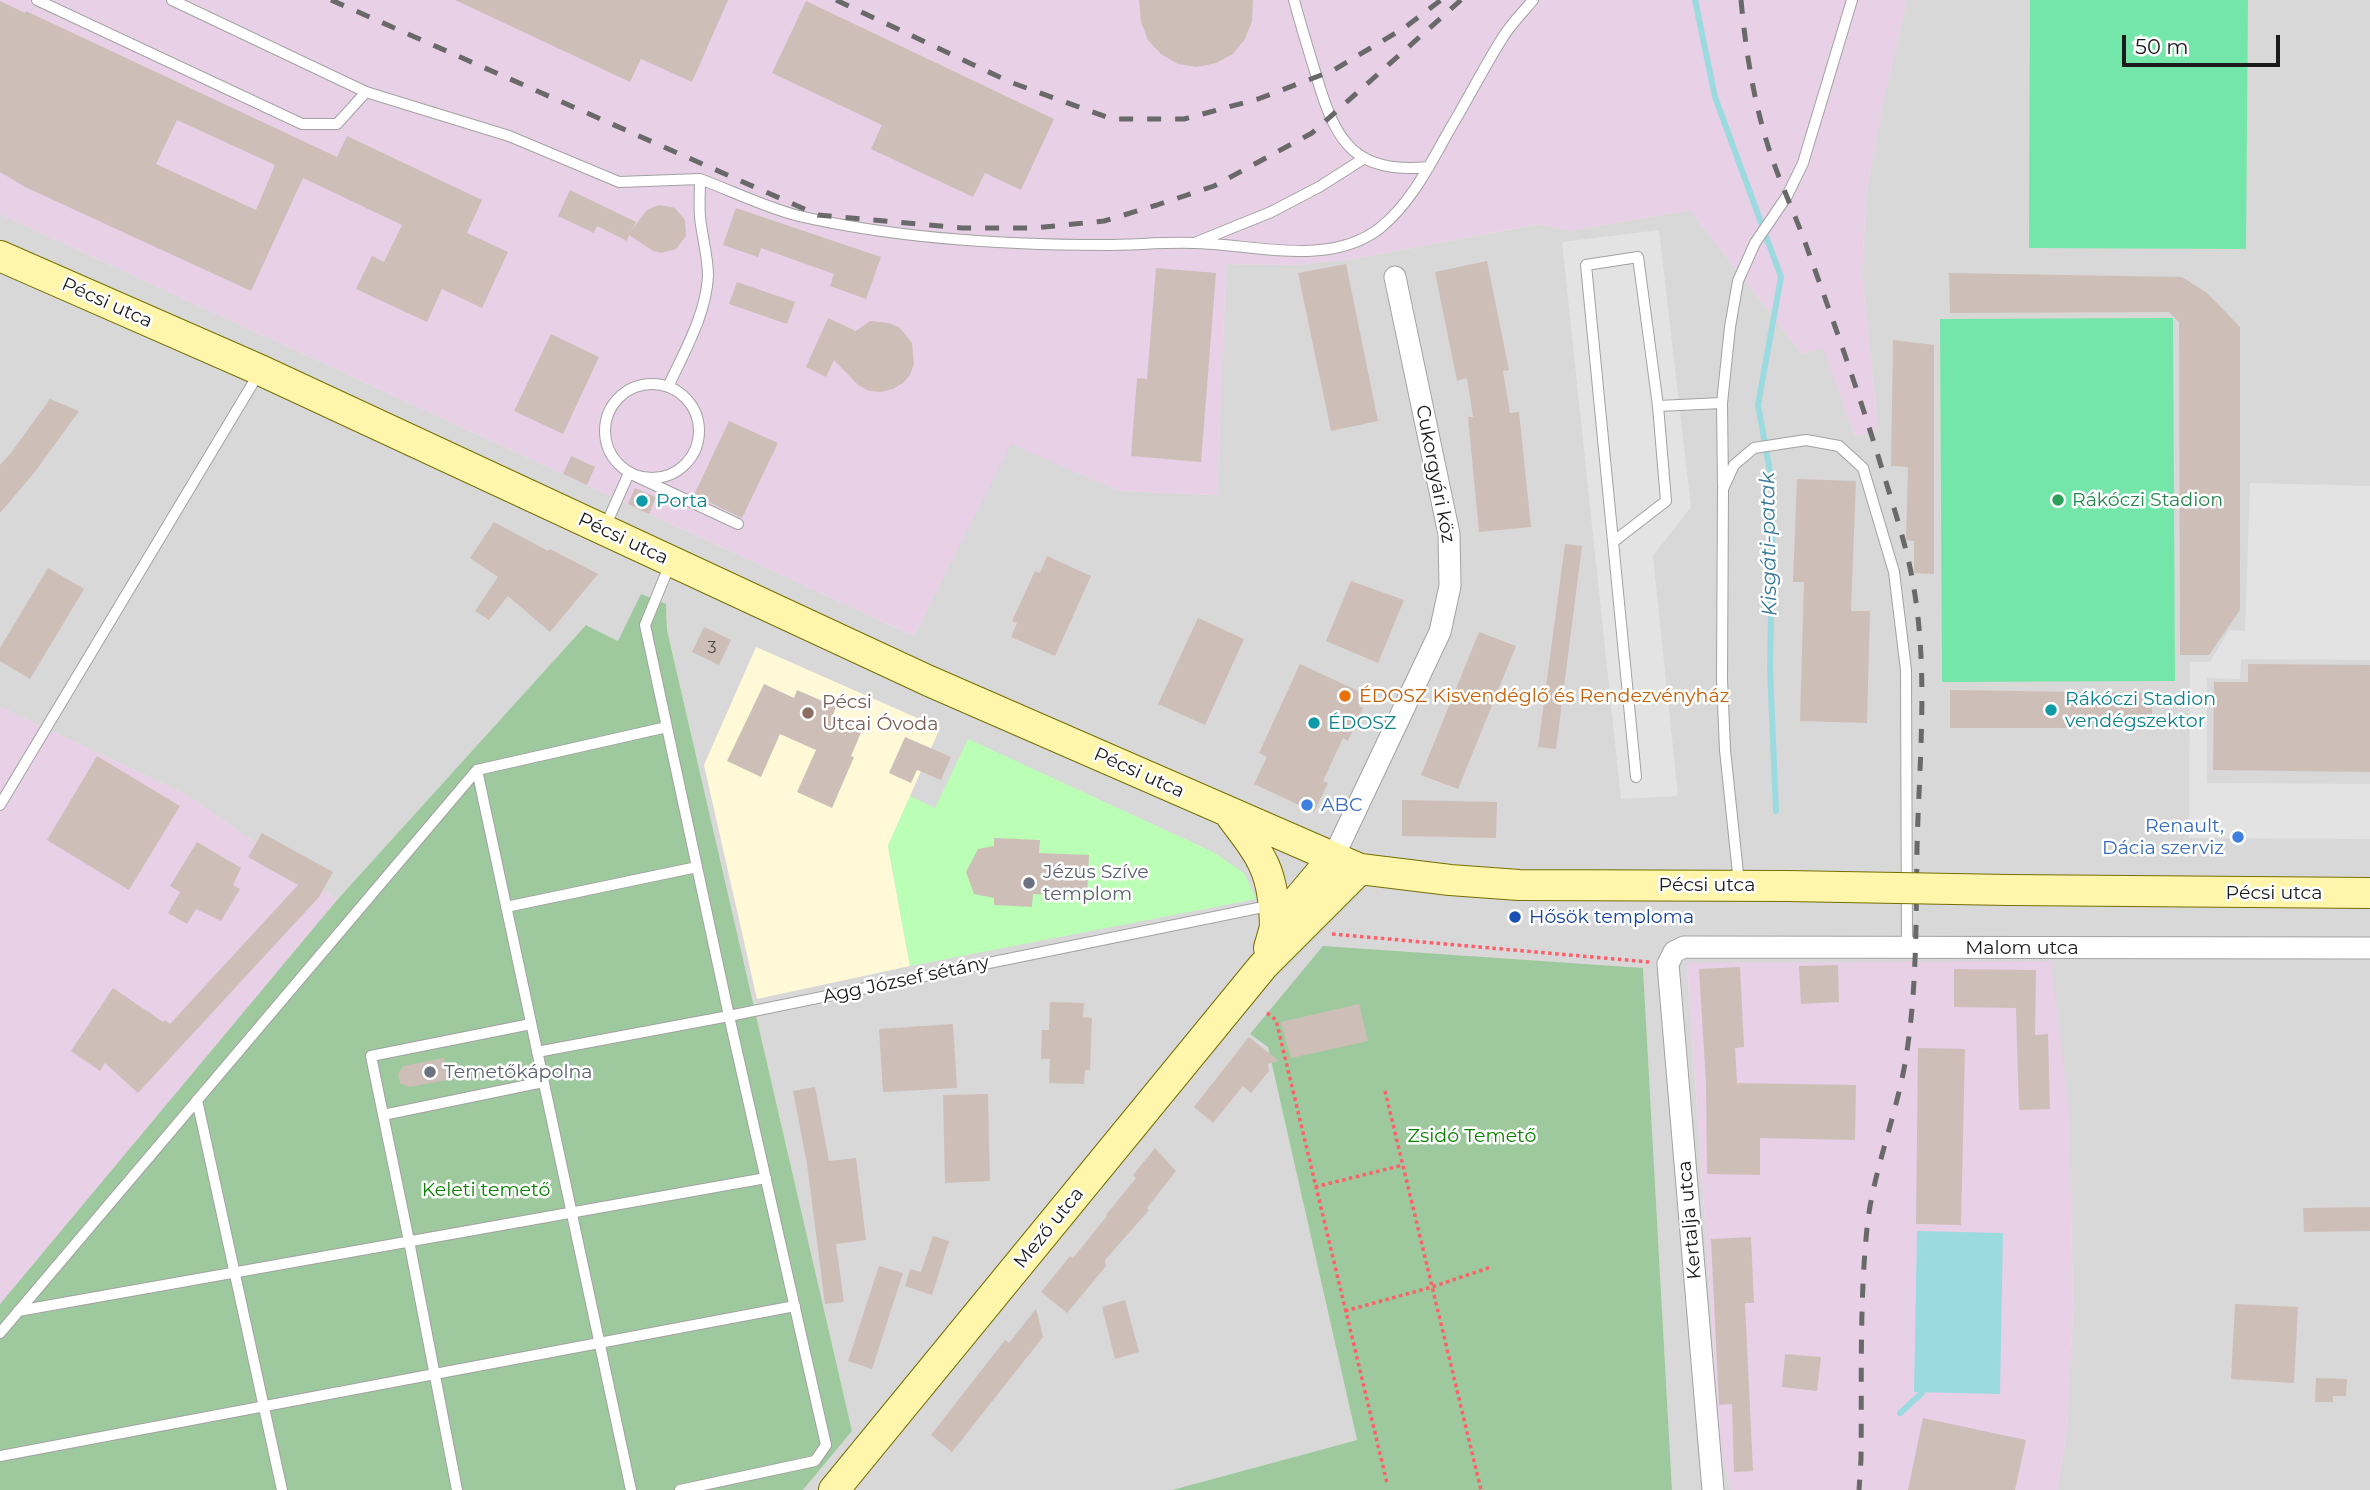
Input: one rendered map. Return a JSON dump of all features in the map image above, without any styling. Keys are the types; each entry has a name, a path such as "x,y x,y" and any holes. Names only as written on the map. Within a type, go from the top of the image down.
{"street":[{"name":"Pécsi utca","path":"0,256 260,370 941,687 1360,869 1520,885 1739,885 2362,896"},
{"name":"Cukorgyári köz","path":"1333,858 1440,632 1450,586 1449,534 1395,277"},
{"path":"1228,813 1260,854 1283,921"},
{"path":"1283,921 1333,858"},
{"path":"1283,921 1360,869"},
{"name":"Mező utca","path":"834,1490 1263,966 1283,921"},
{"name":"Malom utca","path":"1671,958 1685,947 2370,948"},
{"name":"Kertalja utca","path":"1671,958 1713,1490"}],"lane":[{"path":"37,0 302,124 337,124 366,92"},
{"path":"172,0 366,92 509,135 619,182 700,179 797,216 890,233 997,243 1195,243 1291,250 1326,249 1353,242 1378,230 1397,213 1429,167 1504,36 1532,0"},
{"path":"1294,0 1322,96 1334,127 1345,144 1363,159 1384,166 1404,170 1429,167"},
{"path":"1739,885 1725,750 1722,679 1722,403 1730,327 1738,281 1755,243 1787,196 1803,163 1852,0"},
{"path":"1195,243 1271,212 1320,187 1363,159"},
{"path":"668,387 696,327 704,303 708,277 700,218 700,179"},
{"path":"1613,542 1666,501 1658,406 1638,257 1586,265 1613,542 1636,777"},
{"path":"0,804 260,370"},
{"path":"629,472 643,477 659,478 674,473 686,464 695,451 699,436 695,413 682,395 668,387 653,384 638,386 624,393 613,404 605,434 608,449 617,462 629,472 738,524"},
{"path":"1658,406 1722,403"},
{"path":"1723,489 1734,465 1754,448 1806,440 1839,446 1863,468 1894,572 1906,670 1907,947"},
{"path":"603,530 629,472"},
{"path":"671,562 645,625 729,1016 827,1445 815,1461 680,1490"},
{"path":"0,1333 477,770 667,727"},
{"path":"477,770 631,1490"},
{"path":"506,907 697,867"},
{"name":"Agg József sétány","path":"537,1052 729,1016 1283,921"},
{"path":"457,1490 410,1241 371,1056 531,1024"},
{"path":"383,1115 543,1082"},
{"path":"197,1100 282,1490"},
{"path":"18,1311 766,1178"},
{"path":"0,1456 795,1306"}],"path":[{"path":"1283,921 1671,958"},
{"path":"1267,1013 1276,1020 1387,1483"},
{"path":"1385,1091 1480,1490"},
{"path":"1315,1187 1403,1165"},
{"path":"1345,1311 1492,1267"}],"shaded area":[{"path":"0,0 1907,0 1883,102 1866,194 1862,275 1878,430 1855,436 1823,348 1802,354 1690,210 1569,231 1539,224 1353,259 1294,265 1226,264 1217,495 1120,491 1011,444 914,636 0,214"},
{"path":"1907,0 2370,0 2370,1490 2057,1490 2067,1431 2073,1309 2069,1112 1687,964 1721,1453 1731,1490 1672,1490 1643,968 1250,1034 1268,1046 1357,1440 1172,1490 803,1490 852,1431 667,630 666,604 618,641 586,625 337,900 187,795 0,707 0,214 914,636 1010,443 1120,491 1217,495 1226,264 1294,265 1353,259 1540,224 1569,231 1690,210 1802,354 1823,347 1855,436 1878,430 1862,275 1866,194 1883,102"},
{"path":"1659,230 1691,507 1653,556 1678,796 1621,799 1562,242"},
{"path":"2250,483 2370,486 2370,660 2241,659 2240,679 2207,678 2207,783 2370,784 2370,839 2189,838 2190,662 2210,662 2229,630 2245,631"},
{"path":"756,647 940,728 888,846 910,966 757,999 704,765"},
{"path":"0,707 187,795 337,900 0,1304"},
{"path":"2051,961 2069,1112 2073,1309 2067,1431 2057,1490 1731,1490 1721,1453 1687,963"}],"green space":[{"path":"2030,0 2248,0 2246,249 2029,248"},
{"name":"Rákóczi Stadion","path":"2173,318 2175,681 1942,682 1940,319"},
{"name":"Keleti temető","path":"641,594 666,604 667,630 852,1431 803,1490 0,1490 0,1304 337,900 586,625 618,641"},
{"path":"968,739 1213,852 1244,873 1256,899 910,966 888,846 910,796 935,808"},
{"name":"Zsidó Temető","path":"1323,946 1643,968 1672,1490 1172,1490 1357,1440 1268,1047 1250,1034"}],"water":[{"path":"1917,1231 2003,1233 2000,1394 1914,1392"}],"building":[{"path":"455,0 728,0 692,82 641,59 630,82"},
{"path":"1139,0 1253,0 1252,21 1245,39 1233,54 1216,63 1197,67 1178,64 1161,54 1148,40 1141,22"},
{"path":"0,1 337,157 347,136 482,200 467,233 508,252 482,308 442,289 427,322 356,289 372,256 384,262 402,225 303,178 251,291 25,187 0,172","holes":["177,120 275,165 256,210 156,164"]},
{"path":"806,1 1054,119 1021,190 985,173 973,197 871,149 882,125 772,73"},
{"path":"570,190 636,222 631,231 646,211 653,207 660,205 675,208 685,220 686,236 676,249 661,253 653,251 629,235 627,241 597,226 594,233 558,216"},
{"path":"736,208 881,257 866,299 830,286 834,274 761,248 758,257 723,245"},
{"path":"1487,261 1509,370 1503,371 1510,413 1519,412 1531,527 1479,532 1468,417 1473,417 1467,378 1457,381 1435,272"},
{"path":"1346,264 1378,421 1331,431 1298,273"},
{"path":"1156,268 1216,273 1201,462 1131,456 1137,378 1147,379"},
{"path":"1949,273 2182,277 2207,293 2240,327 2240,610 2209,655 2180,655 2179,322 2169,312 1950,313"},
{"path":"737,282 795,302 787,324 729,304"},
{"path":"828,318 856,331 870,321 899,327 912,343 914,364 910,375 893,389 881,392 869,391 858,385 834,360 826,377 806,367"},
{"path":"551,334 599,357 563,434 514,411"},
{"path":"1893,340 1934,345 1934,574 1914,573 1914,541 1906,540 1908,467 1891,466"},
{"path":"50,399 79,411 34,473 0,513 0,465"},
{"path":"729,421 778,443 742,518 694,495"},
{"path":"571,456 595,467 587,485 563,474"},
{"path":"1797,479 1856,481 1851,611 1870,611 1867,723 1800,721 1804,582 1793,582"},
{"name":"Porta","path":"635,488 656,497 649,514 628,504"},
{"path":"494,522 598,574 550,632 508,596 489,620 475,611 498,577 470,558"},
{"path":"1565,544 1582,546 1556,749 1538,747"},
{"path":"1047,556 1091,576 1055,656 1011,637 1017,623 1012,621 1035,571 1040,573"},
{"path":"48,568 84,589 30,679 0,661 0,648"},
{"path":"1351,581 1404,600 1378,663 1326,641"},
{"path":"1198,618 1244,639 1205,725 1158,704"},
{"path":"704,627 731,640 719,665 692,652"},
{"path":"1479,632 1516,646 1458,789 1421,775"},
{"name":"ÉDOSZ","path":"1300,664 1365,694 1359,706 1363,708 1348,741 1343,738 1323,781 1328,783 1314,812 1254,784 1267,757 1259,753"},
{"path":"2248,664 2370,665 2370,772 2213,770 2214,682 2248,682"},
{"path":"764,684 794,698 797,690 836,707 833,715 863,728 832,808 797,792 816,750 780,734 761,777 727,761"},
{"name":"Rákóczi Stadion vendégszektor","path":"1950,690 2152,693 2152,728 1950,728"},
{"path":"905,737 951,757 941,780 917,770 911,783 889,773"},
{"path":"97,756 180,806 129,890 47,840"},
{"path":"1402,800 1497,802 1496,838 1402,836"},
{"path":"262,833 333,872 319,897 138,1093 105,1063 100,1071 71,1051 113,988 170,1024 298,885 248,857"},
{"name":"Jézus Szíve templom","path":"994,838 1040,840 1039,853 1089,855 1087,896 1033,894 1032,907 994,905 994,898 974,894 966,872 978,849 994,846"},
{"path":"197,842 241,868 233,885 240,889 221,921 196,909 187,924 168,913 180,892 170,886"},
{"path":"1838,965 1839,1002 1801,1004 1799,966"},
{"path":"1740,967 1744,1047 1735,1048 1737,1083 1856,1085 1855,1140 1760,1138 1760,1175 1707,1174 1706,1082 1699,969"},
{"path":"1954,969 2036,970 2035,1035 2048,1034 2050,1109 2019,1110 2016,1008 1954,1007"},
{"path":"1050,1002 1084,1003 1083,1017 1092,1018 1090,1070 1085,1070 1084,1084 1049,1083 1050,1059 1041,1059 1042,1030 1049,1030"},
{"path":"1359,1004 1368,1041 1291,1058 1281,1022"},
{"path":"953,1024 957,1088 883,1092 879,1029"},
{"path":"1249,1037 1279,1061 1268,1064 1269,1071 1251,1093 1243,1086 1213,1123 1194,1107"},
{"path":"1918,1048 1965,1049 1961,1225 1916,1224"},
{"path":"444,1058 448,1080 409,1087 400,1083 398,1074 403,1066"},
{"path":"815,1087 829,1161 856,1158 866,1240 836,1244 844,1302 825,1304 807,1164 793,1091"},
{"path":"988,1094 990,1181 945,1183 943,1095"},
{"path":"1155,1148 1176,1171 1147,1208 1149,1210 1105,1260 1106,1266 1067,1313 1041,1292 1107,1216 1136,1178 1133,1175"},
{"path":"2370,1207 2370,1231 2304,1232 2303,1208"},
{"path":"933,1236 949,1241 932,1295 905,1286 910,1269 921,1272"},
{"path":"1751,1237 1754,1303 1745,1303 1753,1471 1734,1472 1732,1404 1719,1405 1711,1239"},
{"path":"879,1266 903,1273 872,1369 848,1361"},
{"path":"1125,1300 1139,1352 1115,1359 1102,1307"},
{"path":"2235,1304 2298,1307 2294,1383 2231,1379"},
{"path":"1036,1309 1043,1337 952,1452 931,1435 1005,1340 1009,1343"},
{"path":"1785,1354 1821,1357 1817,1391 1782,1387"},
{"path":"2316,1378 2347,1379 2346,1396 2333,1396 2333,1402 2315,1402"},
{"path":"1923,1418 2026,1440 2015,1490 1908,1490"}],"waterway":[{"name":"Kisgáti-patak","path":"1695,0 1715,97 1781,277 1758,405 1773,488 1770,669 1776,811"},
{"path":"1900,1413 1922,1393"}],"railway":[{"path":"331,0 818,215 962,228 1034,228 1104,221 1214,186 1312,133 1461,0"},
{"path":"836,0 1010,82 1112,119 1184,119 1258,99 1332,71 1404,28 1441,0"},
{"path":"1741,0 1752,82 1761,122 1856,387 1897,517 1912,579 1919,627 1922,722 1913,1001 1903,1072 1868,1219 1862,1309 1859,1490"}],"place":[{"name":"Rákóczi Stadion","path":"2058,500"},
{"name":"Porta","path":"642,501"},
{"name":"ÉDOSZ Kisvendéglő és Rendezvényház","path":"1345,696"},
{"name":"Rákóczi Stadion vendégszektor","path":"2051,710"},
{"name":"Pécsi Utcai Óvoda","path":"808,713"},
{"name":"ÉDOSZ","path":"1314,723"},
{"name":"ABC","path":"1307,805"},
{"name":"Renault, Dácia szerviz","path":"2238,837"},
{"name":"Jézus Szíve templom","path":"1029,883"},
{"name":"Hősök temploma","path":"1515,917"},
{"name":"Temetőkápolna","path":"430,1072"}]}
